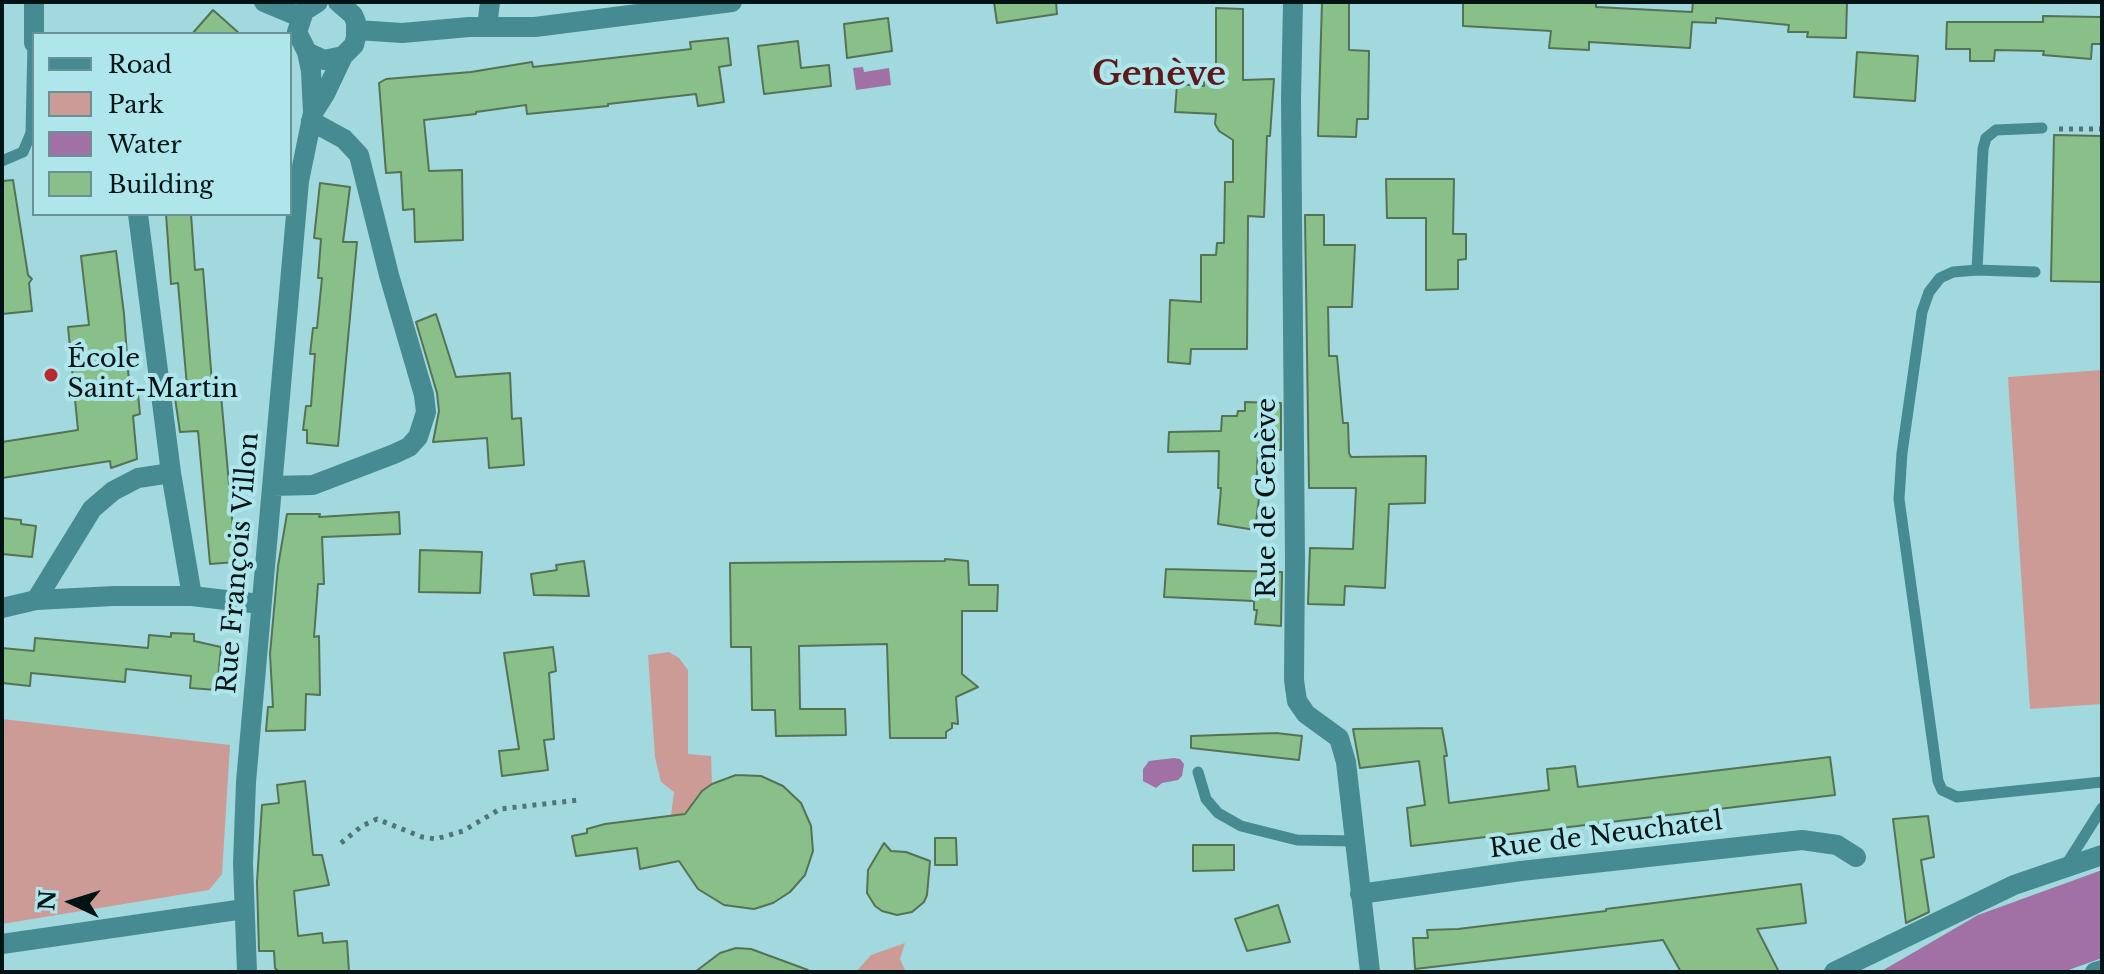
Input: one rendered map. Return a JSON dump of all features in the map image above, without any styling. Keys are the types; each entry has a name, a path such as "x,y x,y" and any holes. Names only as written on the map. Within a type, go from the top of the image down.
{"street":[{"path":"33,32 34,2"},
{"path":"264,2 300,17 318,2"},
{"path":"338,2 353,15 357,30 402,33 535,27 732,2"},
{"path":"487,27 490,2"},
{"name":"Rue de Genève","path":"1293,2 1294,680 1301,708 1339,738 1346,762 1370,972"},
{"name":"Rue François Villon","path":"247,972 244,909 246,782 299,181 312,117 311,71 307,52 297,32 300,17"},
{"name":"Rue François Villon","path":"312,117 343,56 354,45 357,30"},
{"path":"307,52 324,60 343,56"},
{"path":"272,486 313,485 409,447 418,437 426,412 359,155 353,146 312,117"},
{"path":"138,216 171,473 192,596"},
{"path":"36,600 92,509 113,491 138,478 171,473"},
{"path":"2,608 36,600 114,596 192,596 260,604"},
{"name":"Rue de Neuchatel","path":"1360,894 1521,871 1802,840 1837,845 1856,857"},
{"path":"1834,972 2014,885 2102,855"},
{"path":"2,944 244,909"},
{"path":"2095,972 2102,970"}],"lane":[{"path":"2,161 23,152 31,133 32,88"},
{"path":"1977,270 1986,138 1996,130 2042,128"},
{"path":"2035,272 1953,272 1940,278 1929,292 1922,312 1902,453 1899,499 1938,781 1942,790 1957,797 2102,782"},
{"path":"1198,772 1206,799 1218,813 1241,826 1297,840 1354,841"},
{"path":"2064,868 2102,808"}],"path":[{"path":"2042,128 2102,129"},
{"path":"341,843 362,826 377,819 422,837 436,839 463,831 500,809 579,800"}],"green space":[{"path":"2102,370 2102,704 2030,709 2008,377"},
{"path":"669,652 679,658 688,670 688,754 711,756 712,784 694,800 682,822 671,816 674,792 661,782 655,757 648,655"},
{"path":"2,719 230,745 222,874 209,890 2,924"},
{"path":"905,943 900,959 906,972 856,972 871,955"}],"water":[{"path":"863,67 864,72 889,68 891,85 856,90 853,68"},
{"path":"1174,758 1184,764 1178,780 1162,783 1156,788 1143,781 1143,769 1149,761"},
{"path":"2102,870 2102,958 2063,972 1880,972 1978,915"}],"building":[{"path":"994,2 1056,2 1057,14 997,23"},
{"path":"1322,2 1349,2 1349,50 1369,51 1368,119 1357,119 1356,137 1318,136"},
{"path":"1463,2 1578,2 1596,3 1596,7 1692,12 1693,2 1847,2 1846,38 1807,37 1808,32 1788,32 1789,25 1716,18 1716,23 1692,22 1690,48 1589,42 1589,50 1549,48 1551,31 1463,26"},
{"path":"1216,8 1243,9 1243,80 1274,79 1270,136 1267,136 1264,217 1248,216 1247,349 1191,349 1190,364 1168,362 1170,300 1201,302 1201,255 1216,255 1217,243 1224,243 1225,182 1233,182 1233,140 1219,131 1215,124 1216,114 1175,112 1177,84 1204,86 1204,66 1216,66"},
{"path":"213,10 238,32 194,32"},
{"path":"2043,16 2102,17 2102,44 2092,44 2091,59 2043,55 2044,51 1995,50 1994,61 1970,61 1970,49 1946,49 1947,22 2043,22"},
{"path":"888,18 892,51 847,58 844,24"},
{"path":"728,38 731,65 719,67 724,102 698,106 696,94 527,114 526,105 424,120 429,171 462,170 463,240 415,242 414,209 403,210 401,172 386,173 379,83 386,79 471,72 532,62 533,67 691,49 690,42"},
{"path":"798,41 801,68 829,65 831,86 764,94 758,46"},
{"path":"1857,52 1918,56 1915,101 1854,97"},
{"path":"2054,135 2102,136 2102,282 2051,281"},
{"path":"1386,179 1454,179 1453,234 1466,234 1466,259 1458,260 1458,289 1426,290 1426,218 1387,218"},
{"path":"13,180 28,275 32,279 29,283 32,311 2,314 2,181"},
{"path":"320,183 350,187 343,242 357,242 338,446 307,443 307,430 303,430 306,406 311,406 315,354 310,354 313,328 317,328 322,278 318,278 321,239 314,238"},
{"path":"1305,215 1324,215 1324,245 1355,245 1352,307 1328,307 1329,356 1337,356 1343,423 1348,423 1351,457 1426,456 1425,503 1389,504 1385,588 1345,586 1344,605 1308,604 1310,548 1353,549 1356,488 1309,488"},
{"path":"166,216 191,216 195,270 203,269 213,395 221,395 236,562 210,564 198,431 180,432 175,398 188,398 178,283 171,284"},
{"path":"116,251 130,396 138,394 140,414 133,416 137,459 111,468 110,461 2,478 2,442 78,430 68,327 89,325 81,256"},
{"path":"436,314 456,377 510,373 512,419 521,418 524,465 489,468 487,438 433,442 439,411 437,393 416,322"},
{"path":"1245,402 1281,403 1281,450 1258,450 1256,490 1260,490 1255,530 1218,524 1221,488 1218,488 1219,451 1168,452 1169,432 1221,431 1222,416 1237,416 1238,411 1245,411"},
{"path":"399,512 400,534 322,537 324,584 318,584 314,637 319,636 320,695 306,694 305,730 266,731 268,707 273,707 270,654 278,566 287,514 320,514 319,517"},
{"path":"2,518 21,520 21,524 36,526 32,557 2,554"},
{"path":"420,550 482,552 480,593 419,592"},
{"path":"584,561 589,596 534,595 531,574 557,570 556,565"},
{"path":"968,561 969,585 998,585 997,611 962,611 962,674 978,687 956,697 958,724 952,723 946,738 890,738 887,644 799,646 800,709 845,709 846,735 776,736 775,710 752,710 751,647 731,647 730,563"},
{"path":"1166,569 1282,572 1281,626 1255,624 1257,610 1254,610 1254,601 1164,597"},
{"path":"171,633 194,634 194,641 221,647 217,690 190,688 191,676 126,669 125,682 31,673 30,686 2,683 2,648 34,651 35,638 148,648 149,635 171,637"},
{"path":"553,647 556,671 549,673 554,739 544,740 548,770 502,776 499,751 519,749 504,653"},
{"path":"1442,728 1449,803 1549,790 1547,769 1575,766 1578,787 1830,757 1835,795 1411,846 1407,808 1425,805 1419,761 1360,768 1353,729"},
{"path":"1276,733 1302,736 1299,760 1191,748 1191,736"},
{"path":"736,775 761,776 783,786 801,803 811,826 813,851 805,875 790,892 773,903 754,909 724,905 698,889 679,861 640,869 637,848 576,856 572,836 605,824 685,814 702,791"},
{"path":"305,781 313,855 322,855 329,885 294,891 298,936 322,933 323,943 347,941 349,972 279,972 275,968 274,951 259,951 257,882 262,805 279,803 277,785"},
{"path":"1928,816 1934,857 1921,860 1929,912 1906,923 1893,819"},
{"path":"935,838 956,838 957,865 935,865"},
{"path":"884,843 891,851 906,852 930,861 927,895 912,912 897,915 882,911 867,893 868,870"},
{"path":"1193,845 1234,845 1234,870 1193,871"},
{"path":"1801,884 1806,923 1757,929 1779,972 1681,972 1663,940 1415,969 1413,938 1428,938 1427,930 1606,911"},
{"path":"1278,905 1290,942 1247,951 1235,919"},
{"path":"736,948 751,949 808,972 695,972 720,953"}],"place":[{"name":"École Saint-Martin","path":"51,375"}],"district":[{"name":"Genève","path":"1159,75"}]}
